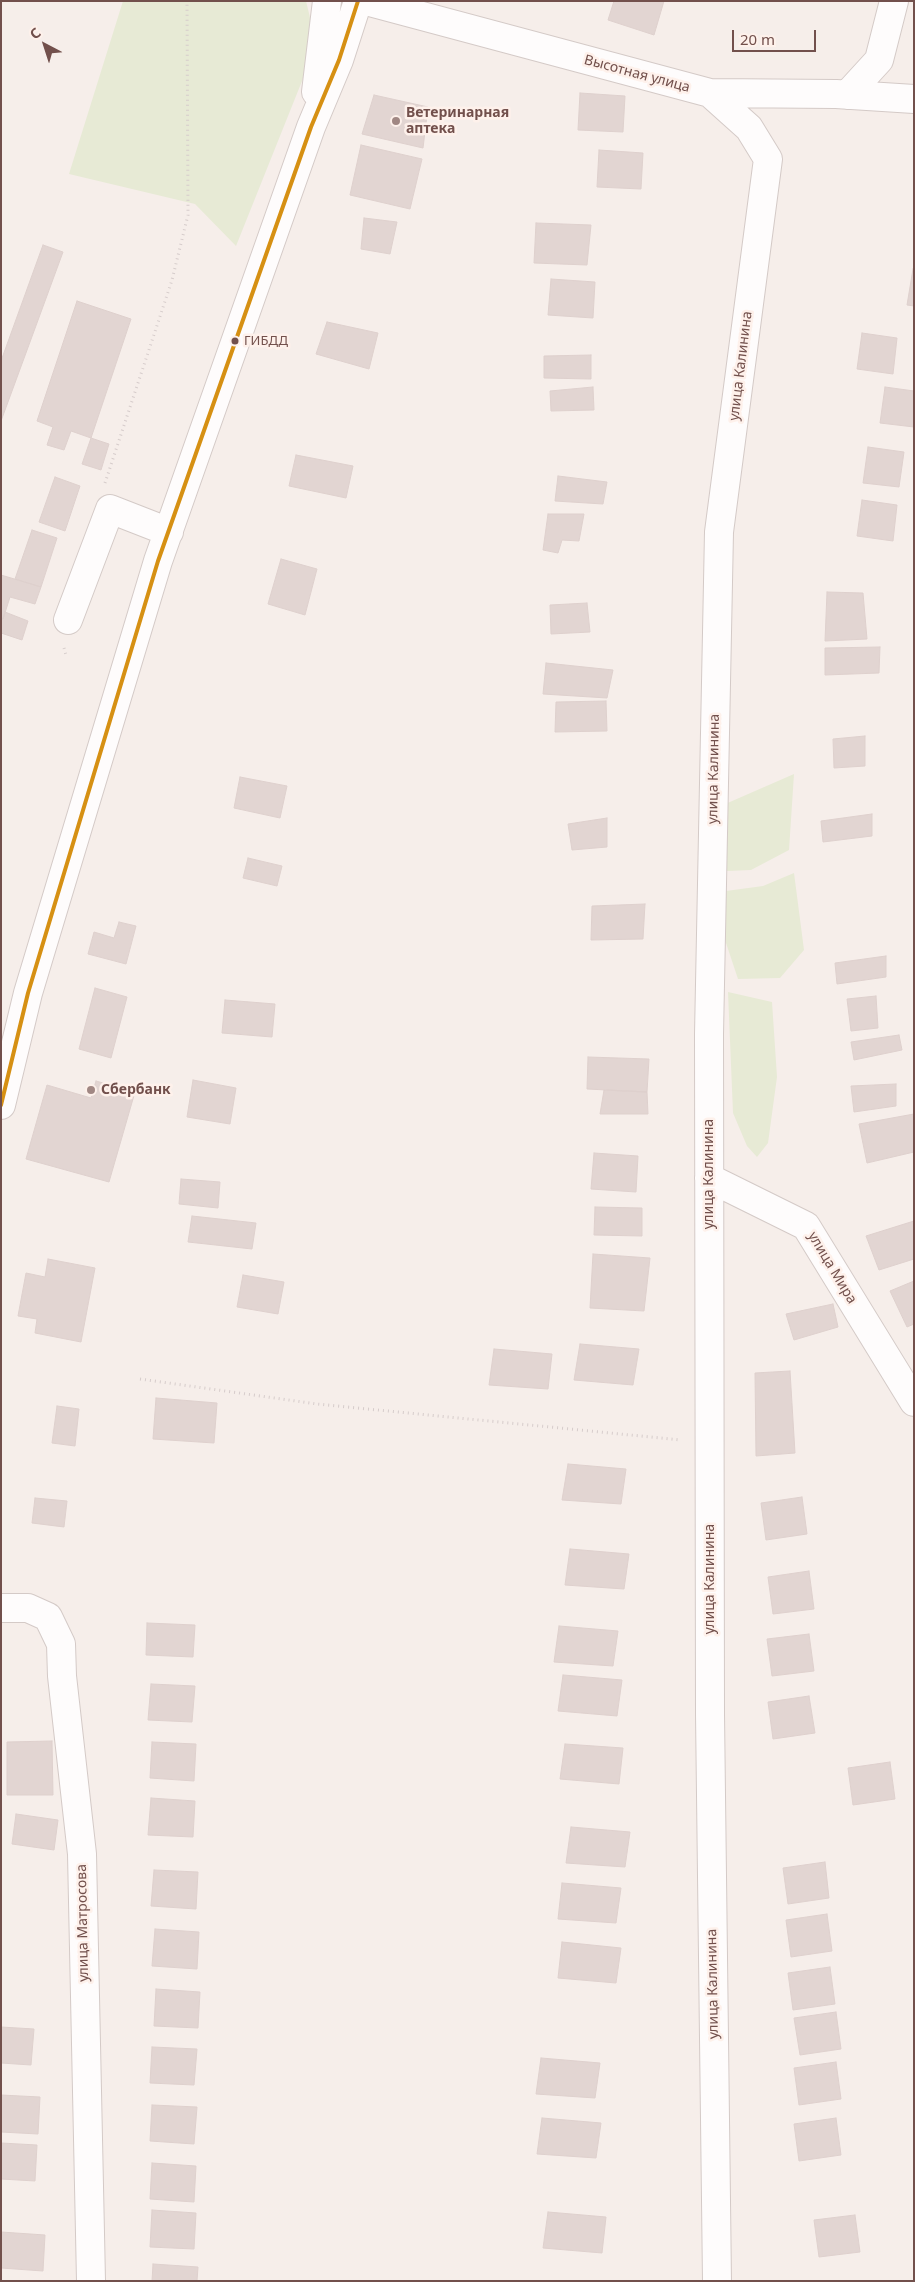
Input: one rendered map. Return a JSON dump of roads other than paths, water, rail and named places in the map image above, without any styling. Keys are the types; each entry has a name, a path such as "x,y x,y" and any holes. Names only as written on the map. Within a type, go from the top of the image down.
{"street":[{"path":"311,127 327,1"},
{"path":"339,60 343,1"},
{"path":"1,1105 28,993 168,532 311,127 339,60 358,1"},
{"name":"Высотная улица","path":"366,1 710,93 847,94 914,99"},
{"path":"847,94 879,60 894,1"},
{"name":"улица Калинина","path":"710,93 749,128 768,159 719,532 709,1024 710,1714 717,2281"},
{"path":"68,620 110,509 168,532"},
{"name":"улица Мира","path":"709,1178 806,1226 914,1402"},
{"name":"улица Матросова","path":"1,1608 28,1608 48,1616 61,1644 62,1676 82,1854 91,2281"}],"place":[{"name":"Ветеринарная аптека","path":"396,121"},
{"name":"ГИБДД","path":"235,341"},
{"name":"Сбербанк","path":"91,1090"}]}
